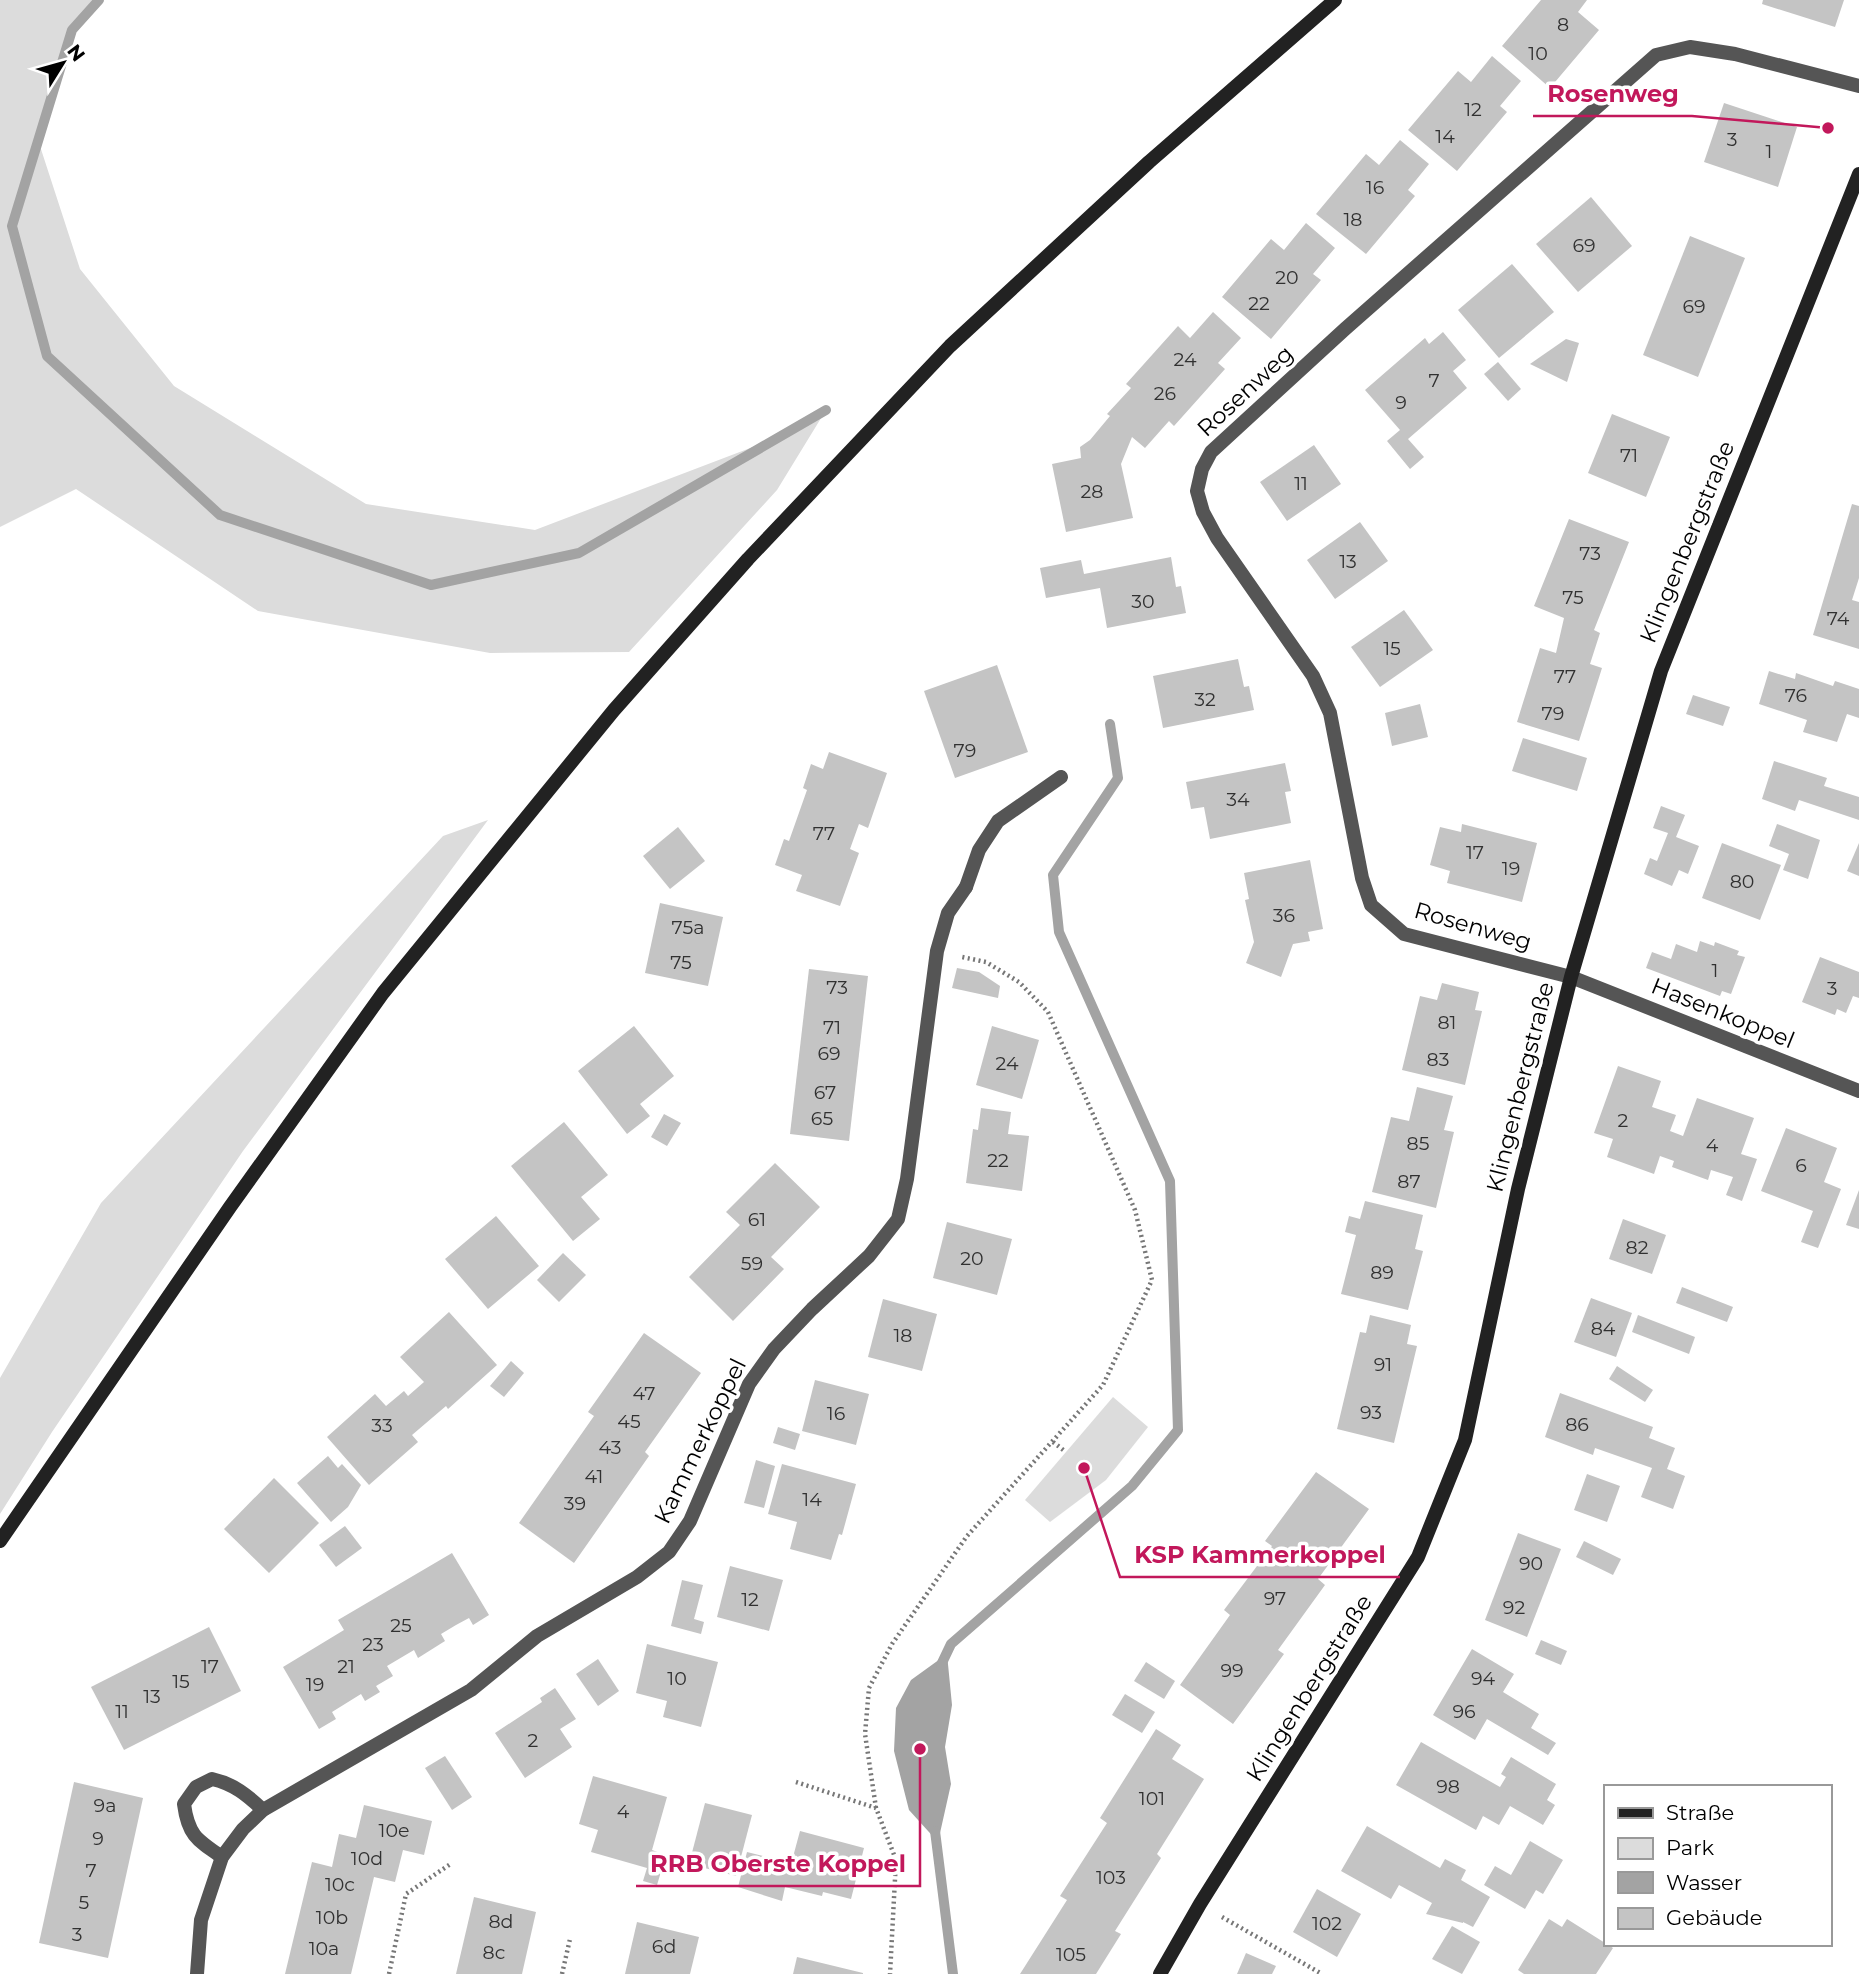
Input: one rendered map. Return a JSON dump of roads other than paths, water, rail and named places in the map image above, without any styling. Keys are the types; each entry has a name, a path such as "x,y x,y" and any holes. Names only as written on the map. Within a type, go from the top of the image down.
{"main road":[{"path":"0,1541 222,1219 383,993 614,710 748,559 950,346 1149,162 1335,0"},
{"name":"Klingenbergstraße","path":"1160,1974 1200,1904 1418,1557 1465,1440 1518,1189 1571,977 1661,671 1859,174"}],"street":[{"name":"Rosenweg","path":"1571,977 1404,934 1371,905 1362,878 1330,713 1313,676 1217,538 1203,512 1197,491 1202,469 1211,452 1345,329 1656,55 1690,47 1735,54 1859,86"},
{"name":"Kammerkoppel","path":"197,1974 201,1920 222,1857 243,1829 263,1810 471,1690 537,1636 637,1577 669,1552 690,1521 749,1384 774,1349 869,1256 898,1219 907,1179 937,951 948,913 967,887 979,850 998,821 1061,777"},
{"name":"Hasenkoppel","path":"1571,977 1859,1091"},
{"path":"222,1857 197,1840 187,1824 184,1804 196,1787 212,1779 228,1783 242,1790 263,1810"}],"water":[{"path":"947,1654 952,1705 945,1747 951,1784 938,1842 909,1810 894,1751 896,1708 911,1680"}],"waterway":[{"path":"99,0 72,30 12,226 47,356 220,515 431,585 579,553 826,410"},
{"path":"941,1665 951,1644 1132,1486 1178,1430 1170,1181 1059,932 1053,875 1118,778 1110,724"},
{"path":"935,1831 953,1974"}],"place":[{"name":"Rosenweg","path":"1828,128"},
{"name":"KSP Kammerkoppel","path":"1084,1468"},
{"name":"RRB Oberste Koppel","path":"920,1749"}]}
